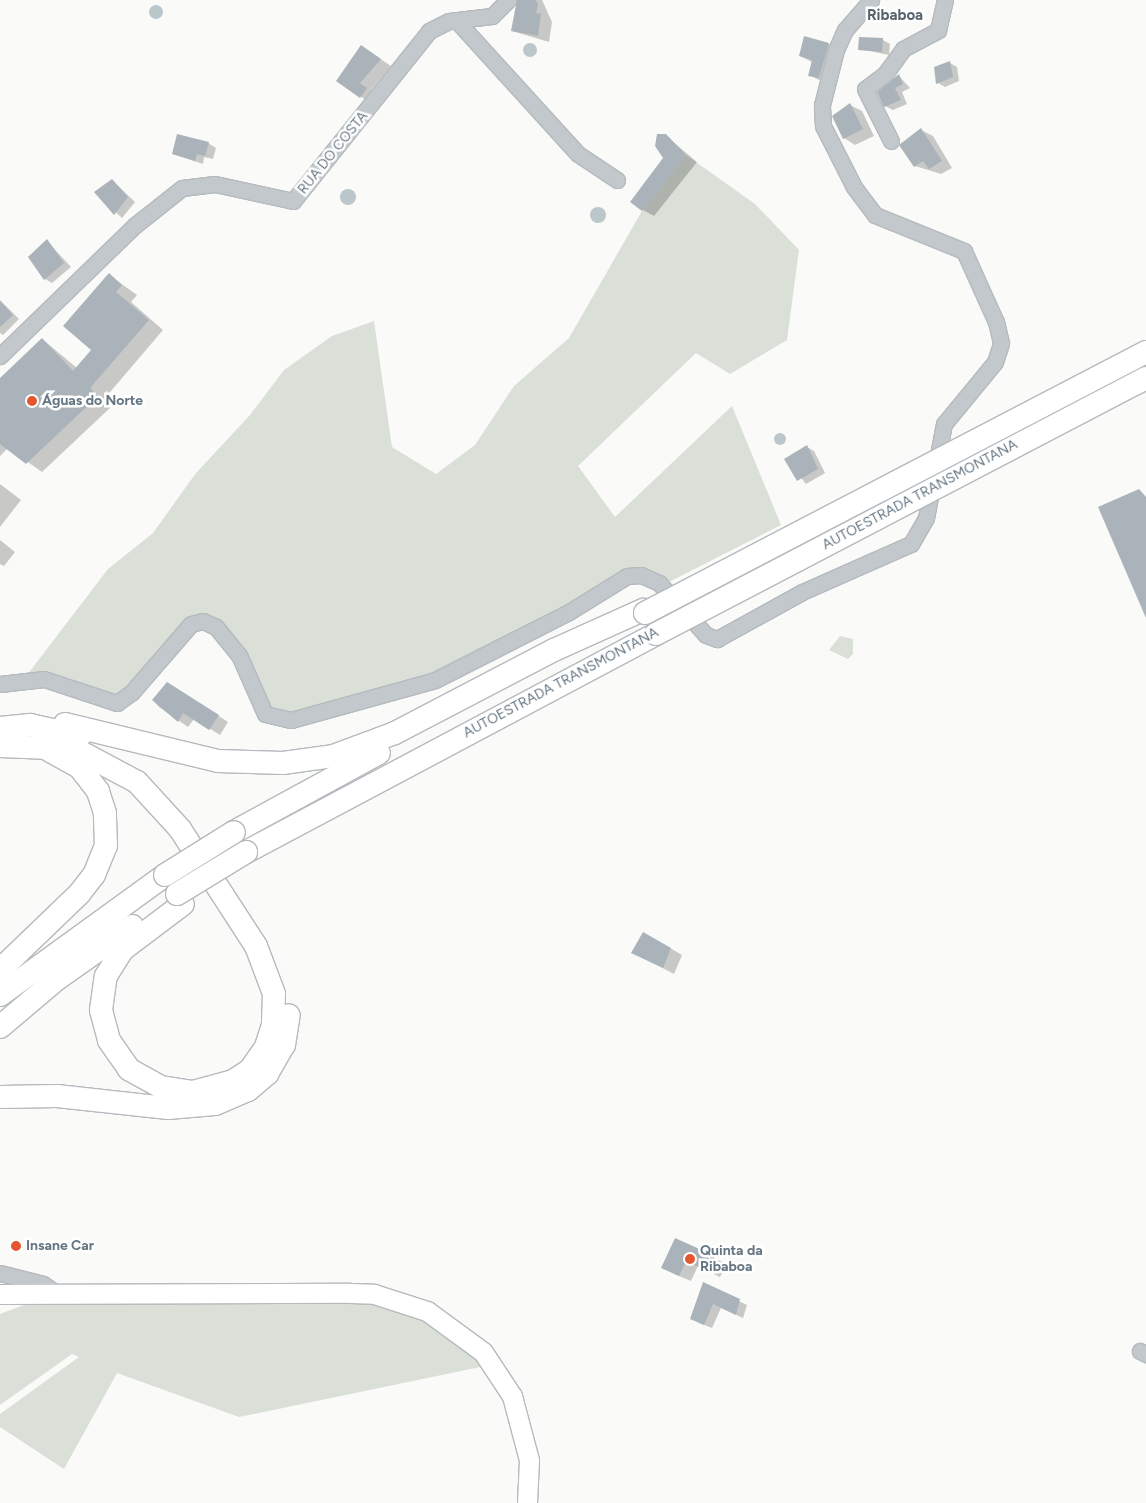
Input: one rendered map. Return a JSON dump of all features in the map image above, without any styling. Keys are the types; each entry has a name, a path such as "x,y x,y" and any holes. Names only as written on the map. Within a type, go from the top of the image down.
{"highway":[{"name":"AUTOESTRADA TRANSMONTANA","path":"0,996 165,875 234,832 644,612 690,590 1146,352"},
{"name":"AUTOESTRADA TRANSMONTANA","path":"0,1027 57,979 249,856 543,693 1146,378"},
{"path":"0,746 63,724 229,762 322,758 395,733 554,650 644,612"},
{"path":"0,728 83,751 118,768 145,789 186,838 261,955 274,994 273,1025 266,1047 250,1070 233,1082 193,1092 161,1087 129,1069 109,1040 101,1010 106,976 122,950 180,899"},
{"path":"0,970 84,888 98,868 107,838 103,805 89,777 60,754 28,735"},
{"path":"0,1097 57,1096 168,1108 215,1104 248,1090 267,1074 284,1045 289,1023 285,981 270,944 168,795 135,764 102,744 28,735"}],"main road":[{"path":"0,1294 60,1296 350,1293 400,1300 427,1311 483,1352 512,1396 528,1452 527,1503"}],"street":[{"name":"RUA DO COSTA","path":"0,356 134,226 182,188 206,183 293,201 429,31 456,20 492,16 508,0"},
{"path":"0,684 44,679 117,703 132,692 191,624 203,621 216,627 239,655 265,714 291,720 435,680 564,614 627,576 641,575 659,583 708,637 717,640 802,592 904,549 924,525 944,424 998,356 998,329 964,251 936,236 888,224 864,202 823,126 822,104 842,36 871,0"},
{"path":"891,141 865,89 885,74 903,49 940,27 945,0"},
{"path":"456,20 578,154 617,180"},
{"path":"0,1273 43,1284 60,1296"}],"shaded area":[{"path":"153,5 159,5 163,12 159,19 153,19 149,15 149,9"},
{"path":"530,43 535,45 537,50 535,55 530,57 525,55 523,50 525,45"},
{"path":"686,155 755,204 799,250 787,340 730,374 696,353 578,466 615,517 732,406 781,525 669,582 646,569 626,569 577,601 444,672 312,712 272,714 208,616 114,699 27,675 108,569 153,533 196,473 250,415 284,370 332,336 374,321 392,447 436,474 475,445 514,386 569,338 642,211"},
{"path":"345,189 351,189 356,194 354,203 345,205 340,200 340,194"},
{"path":"598,207 604,209 606,215 604,221 598,223 592,221 590,215 592,209"},
{"path":"780,433 786,439 780,445 774,439"},
{"path":"840,636 853,639 853,654 848,659 829,650"},
{"path":"367,1301 409,1312 445,1331 485,1366 239,1417 117,1373 64,1469 0,1427 0,1414 79,1357 72,1354 0,1405 0,1314 29,1303"}],"building":[{"path":"517,0 535,0 538,4 536,13 541,14 538,36 511,31"},
{"path":"804,36 829,43 819,78 808,76 812,60 799,56"},
{"path":"859,37 883,38 882,52 858,50"},
{"path":"361,45 381,59 360,83 367,88 360,98 336,81"},
{"path":"950,61 953,77 936,84 934,67"},
{"path":"899,74 903,84 895,88 901,100 884,107 877,92"},
{"path":"850,103 863,129 843,139 832,116"},
{"path":"921,128 942,161 929,169 923,161 914,167 899,145"},
{"path":"177,134 209,142 205,156 197,154 195,161 172,154"},
{"path":"657,134 666,134 686,155 642,211 630,202 663,158 655,146"},
{"path":"112,179 128,197 114,215 94,192"},
{"path":"47,239 64,263 44,280 28,257"},
{"path":"109,273 122,285 116,292 149,320 90,388 98,396 26,464 0,444 0,378 42,338 73,371 91,350 63,326"},
{"path":"0,301 13,315 0,327"},
{"path":"807,445 818,469 797,481 784,459"},
{"path":"1139,489 1146,497 1146,618 1098,507"},
{"path":"167,682 219,715 209,730 183,713 178,722 152,700"},
{"path":"643,932 671,948 663,968 631,953"},
{"name":"Quinta da Ribaboa","path":"675,1238 715,1256 708,1271 686,1261 679,1276 661,1268"},
{"path":"703,1282 740,1299 736,1315 713,1304 704,1325 690,1319"}],"place":[{"name":"Águas do Norte","path":"32,401"},
{"name":"Insane Car","path":"16,1246"},
{"name":"Quinta da Ribaboa","path":"690,1259"}],"district":[{"name":"Ribaboa","path":"895,16"}]}
